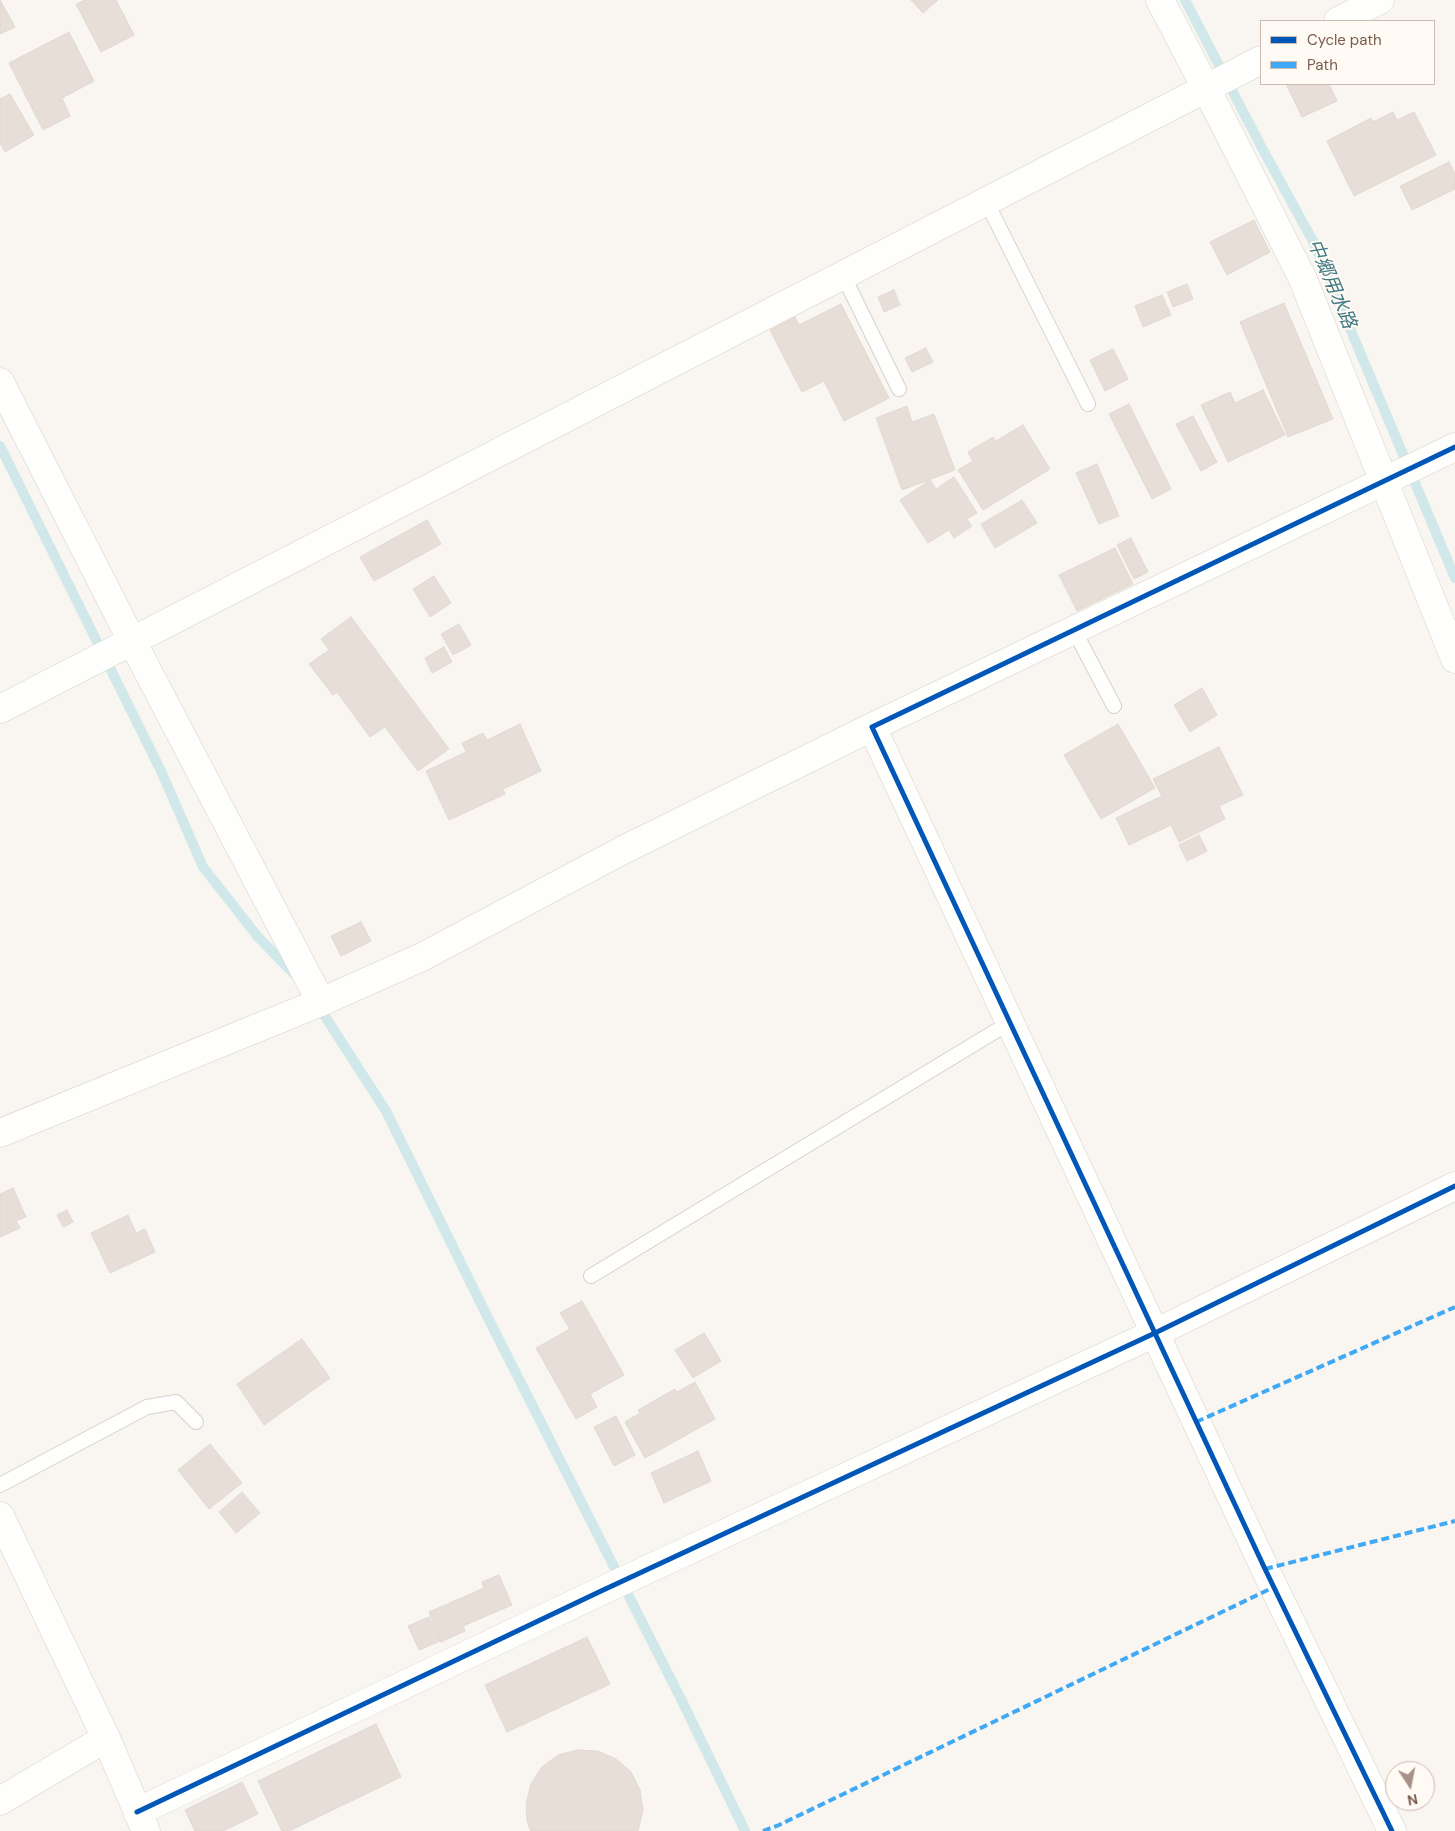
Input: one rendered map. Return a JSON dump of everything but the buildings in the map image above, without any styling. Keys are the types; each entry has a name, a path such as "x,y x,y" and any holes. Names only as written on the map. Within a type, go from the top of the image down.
{"street":[{"path":"1160,0 1302,277 1455,659"},
{"path":"1340,20 1380,0"},
{"path":"0,709 1260,61"},
{"path":"0,382 132,641 321,1002"},
{"path":"0,1133 321,1002 422,957 625,849 872,727 1455,447"},
{"path":"872,727 1265,1569 1392,1831"},
{"path":"0,1516 106,1738 142,1821 599,1592 1155,1333 1455,1186"},
{"path":"0,1801 106,1738"}],"lane":[{"path":"986,201 1088,404"},
{"path":"843,275 899,388"},
{"path":"1074,630 1114,706"},
{"path":"591,1276 1009,1023"},
{"path":"0,1485 147,1407 176,1402 196,1422"}],"waterway":[{"name":"中郷用水路","path":"1185,0 1314,243 1455,578"},
{"path":"0,446 161,771 203,867 258,937 295,975"},
{"path":"317,1004 386,1111 485,1312 682,1701 745,1831"}],"marked path":[{"path":"1196,1422 1455,1307"},
{"path":"1265,1569 1455,1521"},
{"path":"763,1831 1274,1587"}],"cycle path":[{"path":"1392,1831 1265,1569 872,727 1455,447"},
{"path":"137,1812 599,1592 1155,1333 1455,1186"}]}
